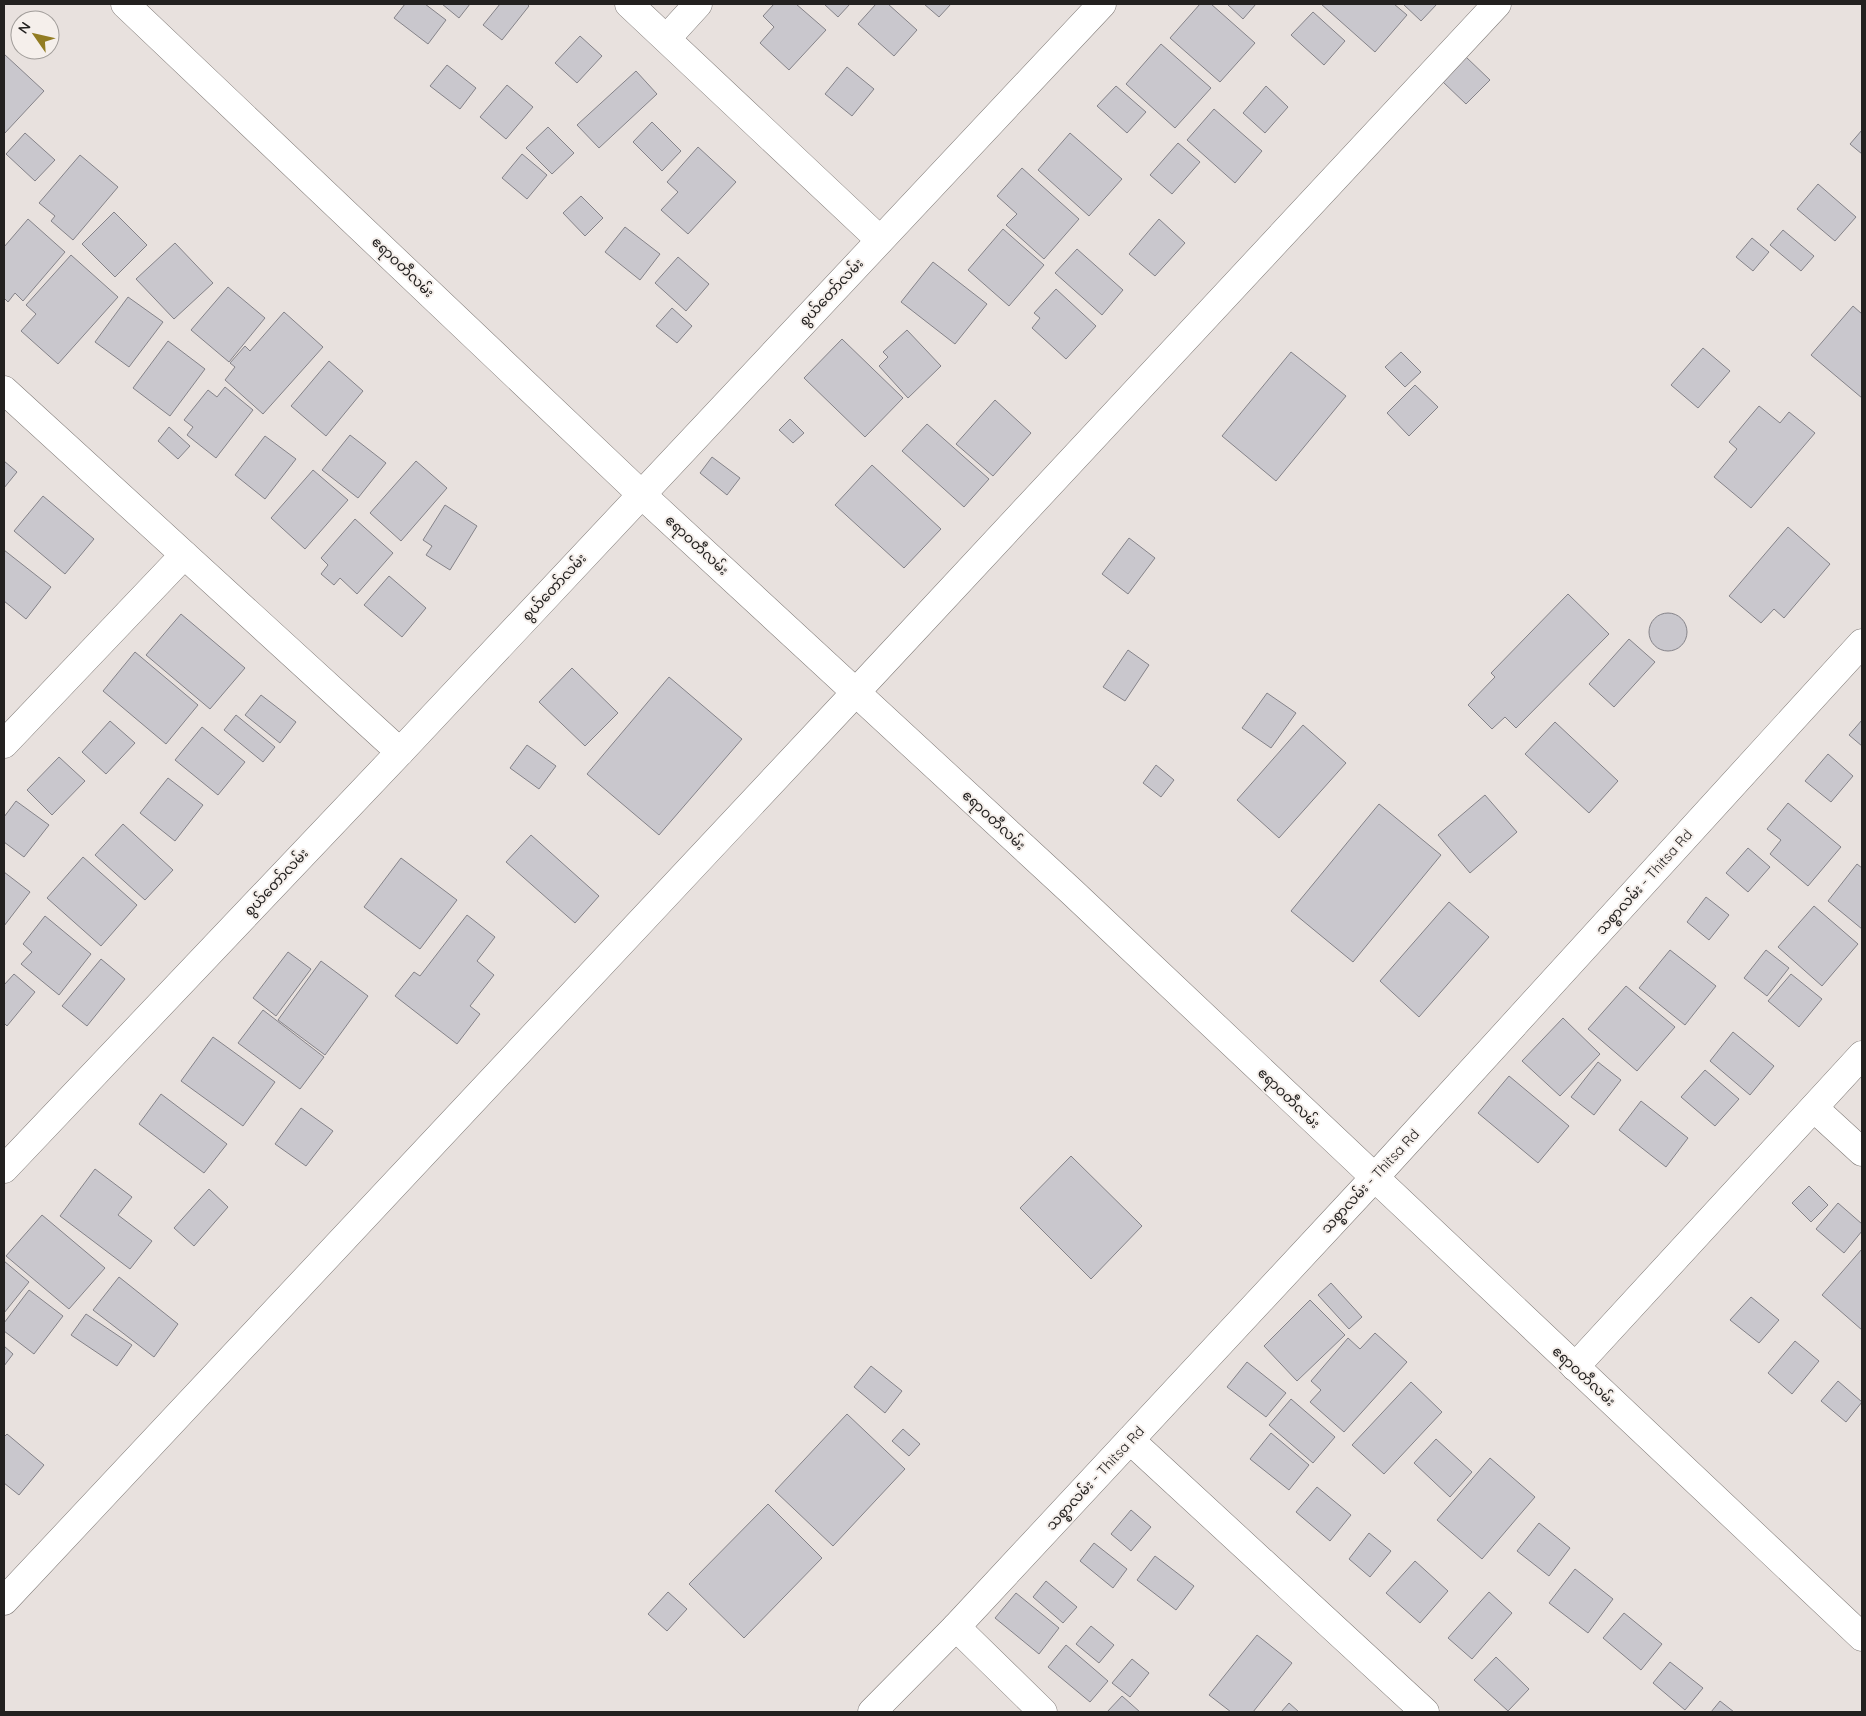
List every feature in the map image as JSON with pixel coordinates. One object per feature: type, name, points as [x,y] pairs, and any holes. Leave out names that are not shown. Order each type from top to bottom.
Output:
[{"type":"street","name":"ဧရာဝတီလမ်း","points":[[126,4],[641,494],[1071,891],[1862,1637]]},
{"type":"street","points":[[629,4],[880,240]]},
{"type":"street","points":[[666,38],[698,4]]},
{"type":"street","name":"စွယ်တော်လမ်း","points":[[4,1169],[400,752],[1102,4]]},
{"type":"street","points":[[4,1601],[856,692],[1497,4]]},
{"type":"street","points":[[4,390],[400,752]]},
{"type":"street","points":[[4,744],[184,555]]},
{"type":"street","name":"သစ္စာလမ်း - Thitsa Rd","points":[[872,1712],[956,1627],[1374,1178],[1862,643]]},
{"type":"street","points":[[1575,1367],[1862,1056]]},
{"type":"street","points":[[1814,1108],[1862,1152]]},
{"type":"street","points":[[1130,1440],[1425,1712]]},
{"type":"street","points":[[956,1627],[1043,1712]]},
{"type":"building","points":[[405,4],[425,4],[446,20],[428,44],[394,18]]},
{"type":"building","points":[[442,4],[470,4],[459,18]]},
{"type":"building","points":[[500,4],[527,4],[529,6],[502,40],[483,25]]},
{"type":"building","points":[[774,4],[796,4],[826,30],[789,70],[760,43],[774,27],[763,16]]},
{"type":"building","points":[[824,4],[850,4],[838,17]]},
{"type":"building","points":[[876,4],[888,4],[917,30],[894,56],[858,24]]},
{"type":"building","points":[[924,4],[951,4],[939,17]]},
{"type":"building","points":[[1200,4],[1211,4],[1255,43],[1220,82],[1170,38]]},
{"type":"building","points":[[1227,4],[1256,4],[1243,19]]},
{"type":"building","points":[[1321,4],[1394,4],[1407,15],[1375,52]]},
{"type":"building","points":[[1403,4],[1437,4],[1421,21]]},
{"type":"building","points":[[1313,12],[1345,41],[1324,65],[1291,35]]},
{"type":"building","points":[[580,36],[602,56],[577,83],[555,63]]},
{"type":"building","points":[[1161,44],[1211,88],[1175,128],[1126,84]]},
{"type":"building","points":[[4,54],[44,91],[4,134]]},
{"type":"building","points":[[1466,57],[1490,80],[1466,104],[1443,82]]},
{"type":"building","points":[[447,65],[476,88],[460,109],[430,86]]},
{"type":"building","points":[[847,67],[874,89],[852,116],[825,94]]},
{"type":"building","points":[[636,71],[657,94],[599,148],[577,125]]},
{"type":"building","points":[[507,85],[533,107],[506,139],[480,117]]},
{"type":"building","points":[[1116,86],[1146,112],[1127,133],[1097,106]]},
{"type":"building","points":[[1266,86],[1288,107],[1265,133],[1243,113]]},
{"type":"building","points":[[1214,109],[1262,151],[1235,183],[1187,140]]},
{"type":"building","points":[[652,122],[681,151],[662,171],[633,142]]},
{"type":"building","points":[[548,127],[574,153],[552,174],[526,148]]},
{"type":"building","points":[[1862,130],[1862,154],[1850,144]]},
{"type":"building","points":[[25,133],[55,160],[35,181],[6,154]]},
{"type":"building","points":[[1070,133],[1122,179],[1089,216],[1038,170]]},
{"type":"building","points":[[1178,143],[1200,162],[1172,194],[1150,175]]},
{"type":"building","points":[[698,147],[736,182],[688,234],[661,210],[678,192],[667,182]]},
{"type":"building","points":[[522,154],[547,175],[527,199],[502,178]]},
{"type":"building","points":[[80,155],[118,187],[73,240],[51,221],[55,216],[39,203]]},
{"type":"building","points":[[1022,168],[1079,219],[1044,259],[1006,225],[1017,214],[997,196]]},
{"type":"building","points":[[1818,184],[1856,217],[1835,241],[1797,209]]},
{"type":"building","points":[[581,196],[603,218],[585,236],[563,213]]},
{"type":"building","points":[[114,212],[147,245],[115,277],[82,244]]},
{"type":"building","points":[[28,219],[65,252],[23,301],[15,293],[8,302],[4,298],[4,247]]},
{"type":"building","points":[[1159,219],[1185,243],[1155,276],[1129,254]]},
{"type":"building","points":[[625,227],[660,254],[640,280],[605,252]]},
{"type":"building","points":[[1003,229],[1044,265],[1009,306],[968,270]]},
{"type":"building","points":[[1783,230],[1814,256],[1801,271],[1770,245]]},
{"type":"building","points":[[1752,238],[1769,252],[1753,271],[1736,257]]},
{"type":"building","points":[[175,243],[213,283],[174,319],[136,279]]},
{"type":"building","points":[[1077,249],[1123,290],[1102,315],[1055,273]]},
{"type":"building","points":[[71,255],[118,297],[58,364],[21,331],[36,314],[26,305]]},
{"type":"building","points":[[678,257],[709,284],[686,311],[655,283]]},
{"type":"building","points":[[933,262],[987,304],[955,344],[901,302]]},
{"type":"building","points":[[228,287],[265,318],[229,362],[191,330]]},
{"type":"building","points":[[1056,289],[1096,326],[1066,359],[1032,328],[1040,318],[1034,313]]},
{"type":"building","points":[[128,297],[163,322],[129,367],[95,342]]},
{"type":"building","points":[[1853,306],[1862,314],[1862,398],[1811,355]]},
{"type":"building","points":[[672,308],[692,326],[677,343],[656,326]]},
{"type":"building","points":[[284,312],[323,347],[263,414],[225,380],[235,367],[230,363],[245,346],[250,351]]},
{"type":"building","points":[[907,330],[941,366],[908,398],[879,366],[888,357],[883,352]]},
{"type":"building","points":[[842,339],[903,398],[865,437],[804,378]]},
{"type":"building","points":[[168,341],[205,369],[170,416],[133,388]]},
{"type":"building","points":[[1703,348],[1730,371],[1698,408],[1671,385]]},
{"type":"building","points":[[1291,352],[1346,396],[1276,481],[1222,436]]},
{"type":"building","points":[[1401,352],[1421,372],[1405,387],[1385,367]]},
{"type":"building","points":[[329,361],[363,391],[326,436],[291,406]]},
{"type":"building","points":[[1415,385],[1438,407],[1409,436],[1387,413]]},
{"type":"building","points":[[225,387],[253,410],[216,458],[187,435],[193,427],[184,420],[208,390],[217,397]]},
{"type":"building","points":[[995,400],[1031,433],[993,476],[956,444]]},
{"type":"building","points":[[1759,406],[1780,423],[1789,412],[1815,433],[1751,508],[1714,477],[1737,449],[1729,442]]},
{"type":"building","points":[[790,419],[804,433],[793,443],[779,430]]},
{"type":"building","points":[[927,424],[989,479],[964,507],[902,451]]},
{"type":"building","points":[[169,427],[190,446],[178,459],[158,441]]},
{"type":"building","points":[[350,435],[386,463],[358,498],[322,470]]},
{"type":"building","points":[[265,436],[296,459],[265,499],[235,475]]},
{"type":"building","points":[[712,457],[740,478],[727,495],[700,473]]},
{"type":"building","points":[[4,461],[17,472],[4,488]]},
{"type":"building","points":[[416,461],[447,488],[401,541],[370,513]]},
{"type":"building","points":[[872,465],[941,529],[904,568],[835,505]]},
{"type":"building","points":[[313,470],[348,500],[305,549],[271,518]]},
{"type":"building","points":[[43,496],[94,539],[65,574],[14,531]]},
{"type":"building","points":[[445,505],[477,526],[450,570],[426,555],[432,546],[423,540]]},
{"type":"building","points":[[355,519],[393,553],[357,594],[340,578],[334,585],[321,574],[328,565],[321,558]]},
{"type":"building","points":[[1788,527],[1830,564],[1784,618],[1774,609],[1761,623],[1729,596]]},
{"type":"building","points":[[1129,538],[1155,558],[1128,594],[1102,574]]},
{"type":"building","points":[[4,550],[51,587],[26,619],[4,601]]},
{"type":"building","points":[[389,576],[426,608],[402,637],[364,605]]},
{"type":"building","points":[[1568,594],[1609,634],[1516,728],[1505,717],[1492,729],[1468,705],[1495,677],[1491,673]]},
{"type":"building","points":[[1668,613],[1682,618],[1687,632],[1682,646],[1668,651],[1654,646],[1649,632],[1654,618]]},
{"type":"building","points":[[181,614],[245,668],[210,709],[146,655]]},
{"type":"building","points":[[1629,639],[1655,662],[1614,707],[1589,684]]},
{"type":"building","points":[[1128,650],[1149,665],[1125,701],[1103,687]]},
{"type":"building","points":[[135,652],[198,705],[166,744],[103,691]]},
{"type":"building","points":[[572,668],[618,713],[585,746],[539,702]]},
{"type":"building","points":[[669,677],[742,739],[659,835],[587,774]]},
{"type":"building","points":[[1267,693],[1296,713],[1271,748],[1242,728]]},
{"type":"building","points":[[261,695],[296,722],[280,743],[245,715]]},
{"type":"building","points":[[236,715],[275,747],[263,762],[224,730]]},
{"type":"building","points":[[1862,720],[1862,746],[1849,735]]},
{"type":"building","points":[[110,721],[135,743],[106,774],[82,752]]},
{"type":"building","points":[[1555,722],[1618,781],[1589,813],[1525,754]]},
{"type":"building","points":[[1303,725],[1346,763],[1279,838],[1237,800]]},
{"type":"building","points":[[202,727],[245,762],[218,795],[175,760]]},
{"type":"building","points":[[527,745],[556,766],[539,789],[510,768]]},
{"type":"building","points":[[1828,754],[1853,776],[1831,802],[1805,781]]},
{"type":"building","points":[[59,757],[85,781],[52,815],[27,790]]},
{"type":"building","points":[[1156,765],[1174,780],[1161,797],[1143,783]]},
{"type":"building","points":[[168,778],[203,805],[175,841],[140,813]]},
{"type":"building","points":[[1485,795],[1517,832],[1470,873],[1438,835]]},
{"type":"building","points":[[16,801],[49,825],[24,857],[4,842],[4,817]]},
{"type":"building","points":[[1788,803],[1841,847],[1808,886],[1770,854],[1781,840],[1767,829]]},
{"type":"building","points":[[1379,804],[1441,855],[1353,962],[1291,911]]},
{"type":"building","points":[[123,824],[173,870],[145,900],[95,855]]},
{"type":"building","points":[[531,835],[599,896],[575,923],[506,862]]},
{"type":"building","points":[[1748,848],[1770,867],[1748,892],[1726,873]]},
{"type":"building","points":[[83,857],[137,905],[101,946],[47,898]]},
{"type":"building","points":[[401,858],[457,900],[420,949],[364,907]]},
{"type":"building","points":[[1857,864],[1862,868],[1862,929],[1828,901]]},
{"type":"building","points":[[4,872],[30,892],[4,926]]},
{"type":"building","points":[[1706,897],[1729,915],[1709,940],[1687,922]]},
{"type":"building","points":[[1449,902],[1489,937],[1419,1017],[1380,981]]},
{"type":"building","points":[[1814,906],[1858,944],[1822,986],[1778,947]]},
{"type":"building","points":[[467,915],[495,937],[477,961],[494,975],[470,1006],[480,1014],[457,1044],[395,996],[414,972],[420,976]]},
{"type":"building","points":[[45,916],[91,954],[59,995],[21,964],[32,952],[23,944]]},
{"type":"building","points":[[1670,950],[1716,986],[1685,1025],[1639,988]]},
{"type":"building","points":[[1766,950],[1789,968],[1767,996],[1744,978]]},
{"type":"building","points":[[288,952],[311,969],[276,1016],[253,998]]},
{"type":"building","points":[[101,959],[125,979],[87,1026],[62,1006]]},
{"type":"building","points":[[321,961],[368,996],[325,1055],[278,1020]]},
{"type":"building","points":[[14,974],[35,992],[7,1026],[4,1023],[4,985]]},
{"type":"building","points":[[1791,974],[1822,999],[1799,1027],[1768,1001]]},
{"type":"building","points":[[1626,986],[1675,1027],[1637,1071],[1588,1029]]},
{"type":"building","points":[[263,1010],[324,1057],[300,1089],[238,1043]]},
{"type":"building","points":[[1563,1018],[1600,1054],[1560,1096],[1522,1061]]},
{"type":"building","points":[[1733,1032],[1774,1066],[1750,1095],[1710,1061]]},
{"type":"building","points":[[213,1037],[275,1082],[243,1126],[181,1081]]},
{"type":"building","points":[[1598,1062],[1621,1080],[1594,1115],[1571,1097]]},
{"type":"building","points":[[1705,1070],[1739,1099],[1715,1126],[1681,1097]]},
{"type":"building","points":[[1509,1076],[1569,1126],[1538,1163],[1478,1113]]},
{"type":"building","points":[[161,1094],[227,1144],[204,1173],[139,1124]]},
{"type":"building","points":[[1641,1101],[1688,1138],[1666,1167],[1619,1130]]},
{"type":"building","points":[[301,1108],[333,1131],[306,1166],[275,1144]]},
{"type":"building","points":[[1071,1156],[1142,1226],[1091,1279],[1020,1208]]},
{"type":"building","points":[[95,1169],[132,1197],[118,1215],[152,1241],[130,1269],[60,1216]]},
{"type":"building","points":[[1809,1186],[1828,1205],[1811,1222],[1792,1203]]},
{"type":"building","points":[[209,1189],[228,1207],[194,1246],[174,1228]]},
{"type":"building","points":[[1838,1203],[1862,1224],[1862,1231],[1844,1253],[1816,1229]]},
{"type":"building","points":[[42,1215],[105,1268],[69,1309],[6,1256]]},
{"type":"building","points":[[1862,1249],[1862,1330],[1822,1295]]},
{"type":"building","points":[[4,1261],[29,1282],[4,1313]]},
{"type":"building","points":[[119,1277],[178,1324],[154,1357],[93,1310]]},
{"type":"building","points":[[1331,1283],[1362,1317],[1349,1329],[1318,1295]]},
{"type":"building","points":[[29,1290],[63,1316],[34,1354],[4,1331],[4,1323]]},
{"type":"building","points":[[1751,1297],[1779,1320],[1759,1343],[1730,1320]]},
{"type":"building","points":[[1310,1300],[1345,1335],[1297,1381],[1264,1346]]},
{"type":"building","points":[[86,1314],[132,1345],[117,1366],[71,1335]]},
{"type":"building","points":[[1375,1333],[1407,1362],[1344,1432],[1310,1402],[1321,1390],[1311,1381],[1348,1338],[1360,1349]]},
{"type":"building","points":[[1795,1341],[1819,1361],[1792,1394],[1768,1373]]},
{"type":"building","points":[[4,1346],[13,1354],[4,1366]]},
{"type":"building","points":[[1247,1362],[1286,1393],[1266,1417],[1227,1387]]},
{"type":"building","points":[[871,1366],[902,1391],[885,1413],[854,1387]]},
{"type":"building","points":[[1838,1381],[1862,1402],[1846,1422],[1821,1401]]},
{"type":"building","points":[[1411,1382],[1442,1412],[1384,1474],[1352,1445]]},
{"type":"building","points":[[1291,1399],[1335,1437],[1313,1463],[1269,1425]]},
{"type":"building","points":[[847,1414],[905,1469],[833,1546],[775,1491]]},
{"type":"building","points":[[903,1429],[920,1444],[909,1456],[892,1441]]},
{"type":"building","points":[[1271,1433],[1309,1465],[1289,1490],[1250,1459]]},
{"type":"building","points":[[7,1434],[44,1465],[19,1495],[4,1483],[4,1437]]},
{"type":"building","points":[[1436,1439],[1472,1472],[1450,1497],[1414,1463]]},
{"type":"building","points":[[1490,1458],[1535,1497],[1482,1559],[1437,1520]]},
{"type":"building","points":[[1317,1487],[1351,1515],[1330,1541],[1296,1512]]},
{"type":"building","points":[[768,1504],[822,1558],[744,1638],[689,1584]]},
{"type":"building","points":[[1131,1510],[1151,1527],[1131,1551],[1111,1534]]},
{"type":"building","points":[[1539,1523],[1570,1548],[1549,1576],[1517,1551]]},
{"type":"building","points":[[1369,1533],[1391,1551],[1370,1577],[1349,1559]]},
{"type":"building","points":[[1094,1543],[1127,1569],[1113,1588],[1080,1561]]},
{"type":"building","points":[[1155,1556],[1194,1586],[1176,1610],[1137,1580]]},
{"type":"building","points":[[1415,1561],[1448,1591],[1420,1623],[1386,1593]]},
{"type":"building","points":[[1575,1569],[1613,1599],[1588,1633],[1549,1603]]},
{"type":"building","points":[[1046,1581],[1077,1607],[1063,1623],[1033,1597]]},
{"type":"building","points":[[668,1592],[687,1609],[667,1631],[648,1614]]},
{"type":"building","points":[[1489,1592],[1512,1613],[1472,1659],[1448,1638]]},
{"type":"building","points":[[1016,1593],[1059,1628],[1039,1654],[995,1618]]},
{"type":"building","points":[[1624,1613],[1662,1644],[1641,1670],[1603,1638]]},
{"type":"building","points":[[1091,1626],[1114,1645],[1099,1663],[1076,1644]]},
{"type":"building","points":[[1257,1635],[1292,1663],[1253,1712],[1231,1712],[1209,1695]]},
{"type":"building","points":[[1066,1645],[1108,1681],[1090,1702],[1048,1667]]},
{"type":"building","points":[[1496,1657],[1529,1689],[1508,1711],[1474,1680]]},
{"type":"building","points":[[1132,1659],[1149,1673],[1130,1697],[1112,1683]]},
{"type":"building","points":[[1670,1662],[1703,1688],[1685,1710],[1653,1683]]},
{"type":"building","points":[[1122,1696],[1140,1712],[1107,1712]]},
{"type":"building","points":[[1720,1701],[1734,1712],[1711,1712]]},
{"type":"building","points":[[1289,1703],[1299,1712],[1281,1712]]}]
